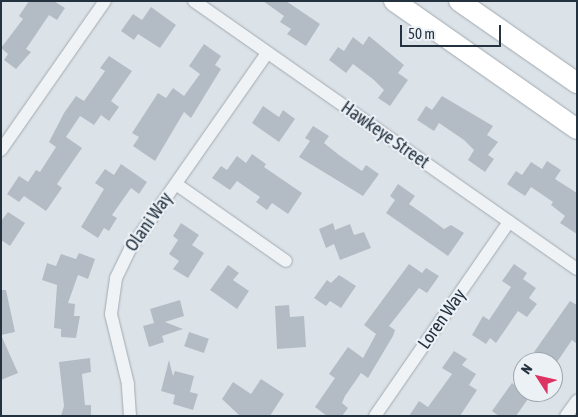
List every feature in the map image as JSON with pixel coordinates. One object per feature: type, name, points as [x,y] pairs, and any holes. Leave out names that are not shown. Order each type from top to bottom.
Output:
[{"type":"highway","points":[[394,1],[577,129]]},
{"type":"highway","points":[[460,1],[577,83]]},
{"type":"street","points":[[1,150],[105,1]]},
{"type":"street","name":"Hawkeye Street","points":[[194,1],[577,269]]},
{"type":"street","name":"Olani Way","points":[[130,416],[128,384],[112,326],[112,289],[124,258],[267,53]]},
{"type":"street","points":[[176,184],[286,261]]},
{"type":"street","name":"Loren Way","points":[[375,416],[509,222]]},
{"type":"street","points":[[566,416],[577,401]]},
{"type":"building","points":[[29,1],[54,1],[65,8],[57,20],[49,15],[26,49],[31,52],[16,69],[4,60],[8,54],[1,48],[23,19],[19,16]]},
{"type":"building","points":[[263,1],[286,1],[320,24],[306,46],[287,34],[291,29],[280,22],[284,16]]},
{"type":"building","points":[[151,7],[176,25],[160,48],[138,34],[134,40],[121,31],[133,14],[142,20]]},
{"type":"building","points":[[369,36],[404,65],[398,73],[408,80],[390,106],[378,98],[384,90],[353,64],[346,73],[329,60],[338,47],[344,51],[353,37],[363,45]]},
{"type":"building","points":[[204,44],[221,56],[215,65],[221,69],[191,118],[184,112],[155,161],[133,146],[139,137],[132,133],[158,93],[166,98],[173,88],[184,96],[200,74],[189,66]]},
{"type":"building","points":[[109,56],[132,71],[111,101],[119,107],[109,121],[101,115],[94,125],[80,116],[66,137],[82,148],[57,184],[62,188],[46,211],[24,196],[19,202],[7,194],[19,176],[28,182],[36,170],[40,172],[56,147],[49,142],[64,113],[76,96],[84,101],[105,71],[100,68]]},
{"type":"building","points":[[442,96],[493,126],[487,135],[498,142],[488,155],[494,159],[485,172],[468,160],[474,150],[464,140],[439,123],[434,131],[417,120],[426,106],[432,110]]},
{"type":"building","points":[[263,106],[279,117],[283,110],[295,119],[279,142],[252,123]]},
{"type":"building","points":[[313,126],[329,136],[324,143],[339,155],[362,171],[366,165],[379,174],[363,196],[299,157],[310,141],[305,138]]},
{"type":"building","points":[[252,154],[266,164],[264,167],[302,193],[288,214],[272,203],[267,210],[256,202],[260,197],[237,181],[230,190],[212,178],[221,166],[227,170],[237,156],[246,163]]},
{"type":"building","points":[[547,161],[561,170],[555,179],[577,193],[577,234],[560,223],[565,216],[551,205],[553,202],[531,187],[525,196],[507,184],[516,171],[522,175],[531,162],[542,169]]},
{"type":"building","points":[[121,164],[147,182],[139,194],[131,188],[112,215],[117,218],[109,231],[104,228],[98,238],[81,227],[104,189],[95,183],[105,169],[114,175]]},
{"type":"building","points":[[398,184],[415,196],[409,204],[444,229],[451,225],[464,233],[448,256],[386,213],[395,200],[390,196]]},
{"type":"building","points":[[8,212],[25,223],[10,246],[1,240],[1,221]]},
{"type":"building","points":[[181,223],[199,235],[192,245],[204,253],[188,278],[173,269],[179,261],[169,254],[178,240],[173,236]]},
{"type":"building","points":[[333,223],[335,230],[350,224],[354,235],[364,232],[371,248],[340,260],[334,244],[326,248],[319,229]]},
{"type":"building","points":[[79,253],[95,259],[88,279],[78,275],[68,303],[75,304],[74,316],[80,316],[76,338],[61,337],[61,329],[54,328],[57,285],[42,280],[47,263],[56,266],[61,254],[76,259]]},
{"type":"building","points":[[409,264],[422,273],[426,268],[439,276],[427,293],[419,288],[389,326],[395,330],[393,336],[368,378],[361,373],[345,396],[342,403],[348,408],[342,416],[327,416],[315,407],[335,378],[329,374],[348,347],[363,358],[376,334],[364,325]]},
{"type":"building","points":[[514,264],[527,273],[523,279],[536,288],[529,298],[537,304],[527,317],[518,311],[496,343],[490,338],[486,344],[472,335],[483,316],[489,320],[511,287],[502,281]]},
{"type":"building","points":[[228,265],[239,273],[233,280],[249,291],[237,309],[210,290]]},
{"type":"building","points":[[339,275],[356,286],[341,308],[330,301],[326,306],[314,298],[327,280],[331,283]]},
{"type":"building","points":[[1,290],[6,290],[15,332],[1,335]]},
{"type":"building","points":[[180,300],[184,316],[165,322],[183,329],[162,336],[164,342],[149,347],[143,326],[154,323],[150,309]]},
{"type":"building","points":[[570,301],[577,305],[577,344],[572,340],[563,353],[534,352]]},
{"type":"building","points":[[289,305],[290,317],[304,316],[306,347],[277,349],[275,306]]},
{"type":"building","points":[[189,332],[209,339],[204,353],[184,346]]},
{"type":"building","points":[[1,335],[18,373],[1,380]]},
{"type":"building","points":[[454,351],[467,359],[462,365],[476,374],[469,385],[477,390],[460,416],[409,416],[419,401],[428,407],[452,374],[442,368]]},
{"type":"building","points":[[90,358],[91,372],[82,374],[85,405],[91,405],[91,416],[61,416],[64,406],[59,362]]},
{"type":"building","points":[[169,360],[173,376],[175,371],[194,376],[190,392],[198,394],[193,410],[173,404],[175,395],[161,391]]},
{"type":"building","points":[[261,379],[284,394],[270,416],[240,416],[222,399],[233,382],[251,394]]},
{"type":"building","points":[[512,383],[513,402],[526,402],[516,416],[499,416],[492,411]]}]
